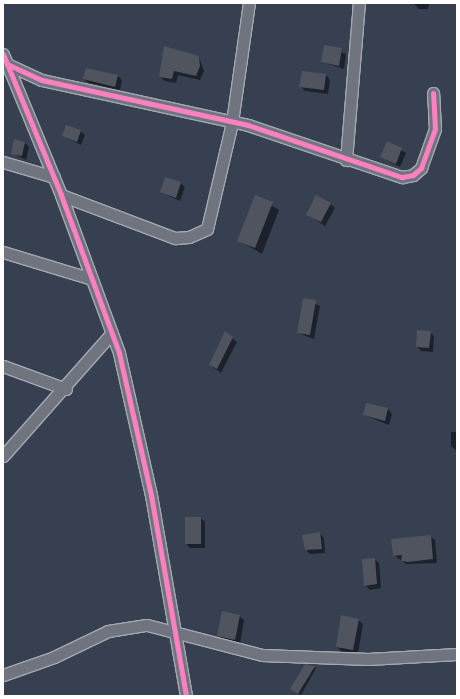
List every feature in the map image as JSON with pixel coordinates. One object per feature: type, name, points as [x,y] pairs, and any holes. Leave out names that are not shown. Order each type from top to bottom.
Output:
[{"type":"street","points":[[61,195],[163,234],[190,237],[207,229],[232,122],[249,3]]},
{"type":"street","points":[[346,160],[359,3]]},
{"type":"street","points":[[5,59],[42,80],[232,122],[402,177],[413,175],[421,168],[435,129],[433,93]]},
{"type":"street","points":[[5,59],[54,177],[112,333],[151,495],[186,696]]},
{"type":"street","points":[[3,162],[54,177]]},
{"type":"street","points":[[3,252],[92,279]]},
{"type":"street","points":[[3,456],[66,389],[112,333]]},
{"type":"street","points":[[3,366],[66,389]]},
{"type":"street","points":[[3,675],[54,657],[108,631],[147,625],[262,655],[368,659],[457,654]]},
{"type":"building","points":[[324,45],[342,48],[339,66],[321,62]]},
{"type":"building","points":[[164,46],[199,56],[200,66],[196,76],[174,71],[172,79],[159,77]]},
{"type":"building","points":[[86,68],[118,75],[115,87],[83,79]]},
{"type":"building","points":[[302,71],[326,74],[324,90],[299,87]]},
{"type":"building","points":[[66,125],[81,130],[77,142],[62,136]]},
{"type":"building","points":[[14,139],[25,142],[22,156],[11,154]]},
{"type":"building","points":[[387,141],[402,148],[396,164],[380,157]]},
{"type":"building","points":[[165,177],[181,182],[176,198],[160,192]]},
{"type":"building","points":[[255,195],[273,202],[255,248],[237,241]]},
{"type":"building","points":[[316,195],[331,203],[321,222],[306,215]]},
{"type":"building","points":[[303,298],[316,300],[310,335],[297,333]]},
{"type":"building","points":[[417,330],[431,331],[429,348],[416,347]]},
{"type":"building","points":[[225,331],[233,337],[217,369],[209,365]]},
{"type":"building","points":[[366,403],[388,408],[385,421],[363,415]]},
{"type":"building","points":[[185,517],[201,517],[201,544],[185,544]]},
{"type":"building","points":[[320,532],[322,549],[305,550],[302,535]]},
{"type":"building","points":[[431,535],[433,559],[408,562],[401,561],[402,555],[393,556],[391,539]]},
{"type":"building","points":[[375,558],[377,584],[364,586],[362,559]]},
{"type":"building","points":[[222,611],[240,615],[235,640],[217,636]]},
{"type":"building","points":[[341,615],[359,619],[353,650],[336,647]]},
{"type":"building","points":[[305,664],[315,666],[298,694],[290,689]]},
{"type":"cycle path","points":[[3,54],[61,195],[119,353],[151,495],[186,696]]},
{"type":"cycle path","points":[[7,64],[42,80],[248,125],[402,177],[413,175],[421,168],[435,129],[433,93]]}]
